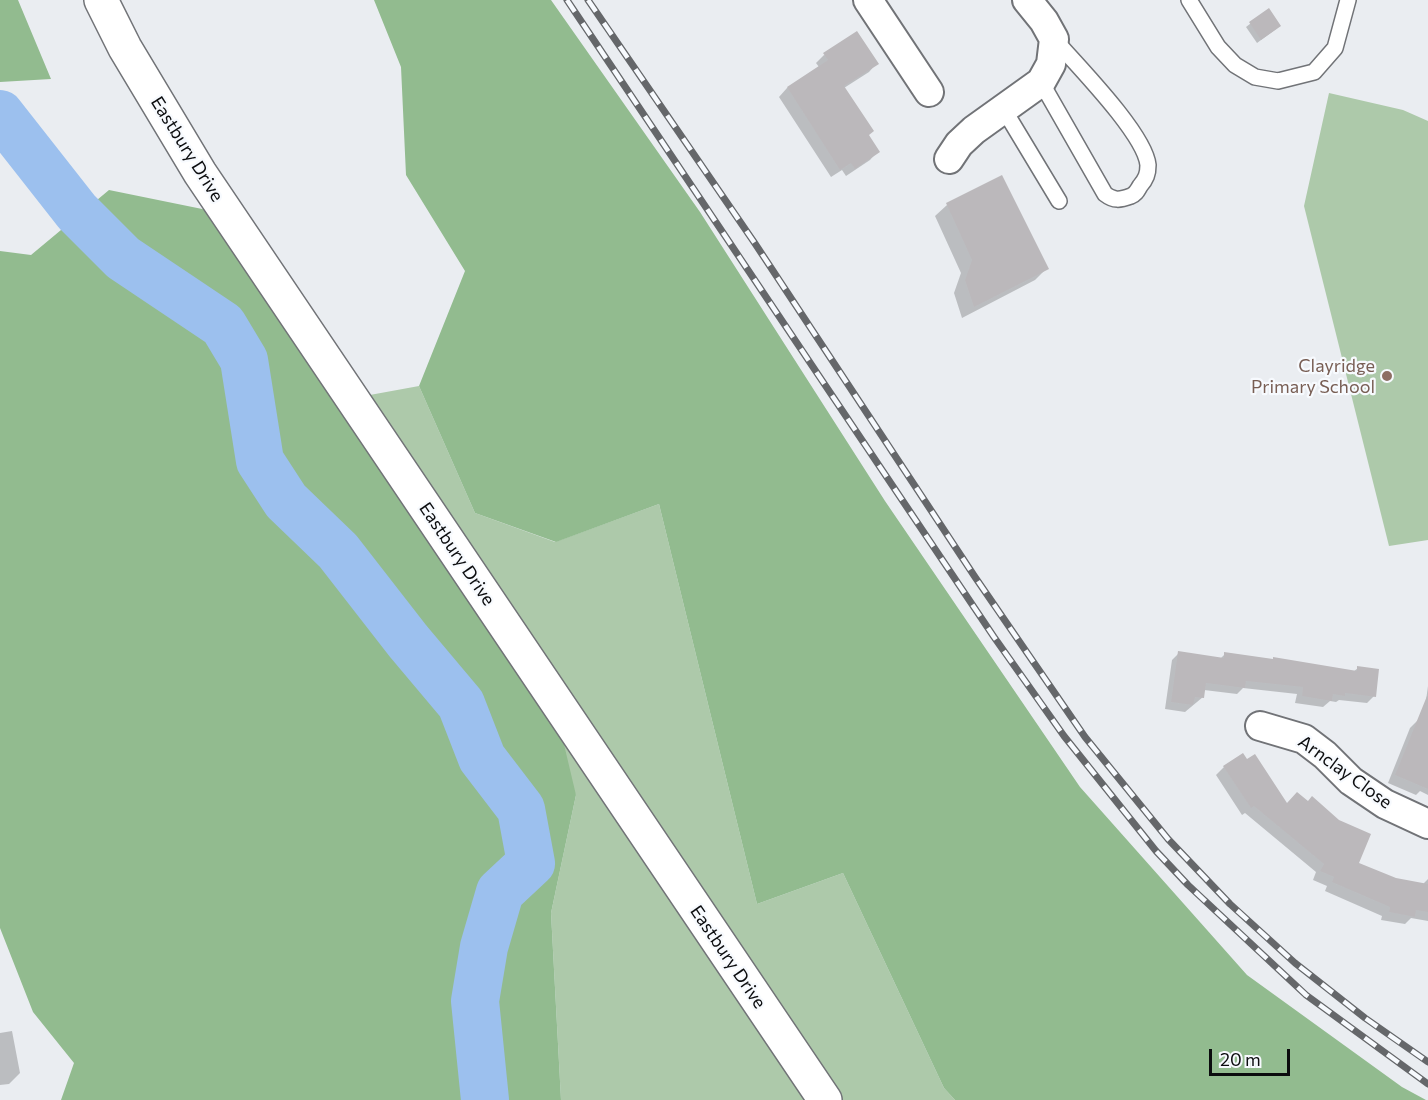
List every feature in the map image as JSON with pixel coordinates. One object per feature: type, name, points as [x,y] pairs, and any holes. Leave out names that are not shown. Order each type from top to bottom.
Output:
[{"type":"street","name":"Eastbury Drive","points":[[101,0],[125,48],[200,173],[825,1100]]},
{"type":"street","points":[[868,0],[929,92]]},
{"type":"street","points":[[949,159],[959,144],[974,130],[1041,82],[1051,64],[1054,39],[1030,3]]},
{"type":"street","name":"Arnclay Close","points":[[1260,726],[1304,739],[1325,755],[1351,781],[1385,804],[1428,824]]},
{"type":"lane","points":[[1189,0],[1218,47],[1235,65],[1255,77],[1278,81],[1314,72],[1335,48],[1348,0]]},
{"type":"lane","points":[[1041,82],[1105,194],[1112,199],[1121,200],[1135,194],[1147,178],[1148,165],[1137,138],[1112,105],[1054,39]]},
{"type":"lane","points":[[1003,108],[1059,201]]},
{"type":"green space","points":[[0,0],[18,0],[51,79],[0,82]]},
{"type":"green space","points":[[374,0],[551,0],[700,212],[885,501],[1080,787],[1247,975],[1402,1087],[1426,1100],[955,1100],[944,1088],[843,873],[757,904],[659,504],[556,542],[475,513],[419,386],[465,271],[406,175],[401,67]]},
{"type":"green space","name":"Clayridge Primary School","points":[[1329,93],[1403,110],[1428,121],[1428,540],[1389,546],[1304,206]]},
{"type":"green space","points":[[109,190],[212,211],[562,736],[576,795],[551,913],[561,1100],[61,1100],[74,1063],[33,1012],[0,928],[0,251],[31,255]]},
{"type":"green space","points":[[419,386],[475,513],[555,542],[659,504],[757,904],[843,873],[944,1088],[955,1100],[561,1100],[551,913],[576,795],[337,401]]},
{"type":"building","points":[[1269,8],[1281,26],[1261,40],[1249,22]]},
{"type":"building","points":[[857,31],[879,64],[844,86],[874,131],[869,135],[880,152],[855,169],[851,163],[840,170],[787,87],[828,60],[823,53]]},
{"type":"building","points":[[1002,175],[1049,269],[974,307],[965,280],[972,260],[946,203]]},
{"type":"building","points":[[1178,651],[1224,658],[1224,652],[1273,659],[1273,657],[1357,671],[1357,666],[1379,669],[1376,697],[1345,693],[1345,696],[1333,694],[1332,701],[1302,696],[1303,687],[1246,681],[1245,688],[1206,683],[1204,698],[1195,697],[1193,705],[1171,702]]},
{"type":"building","points":[[1428,696],[1428,789],[1395,775]]},
{"type":"building","points":[[1243,753],[1247,759],[1255,754],[1287,803],[1297,792],[1308,801],[1312,796],[1339,820],[1371,834],[1359,863],[1396,878],[1428,884],[1428,912],[1416,910],[1415,917],[1389,912],[1390,907],[1332,882],[1334,877],[1320,871],[1324,864],[1254,806],[1251,808],[1223,766]]},
{"type":"waterway","points":[[0,114],[77,212],[123,258],[223,325],[244,360],[260,461],[286,501],[338,551],[408,641],[461,704],[482,758],[521,809],[531,863],[500,892],[484,947],[475,1001],[485,1100]]},
{"type":"railway","points":[[567,0],[994,637],[1064,736],[1156,851],[1188,885],[1306,995],[1428,1084]]},
{"type":"railway","points":[[588,0],[754,242],[975,577],[1085,737],[1168,839],[1230,904],[1295,963],[1365,1018],[1428,1062]]},
{"type":"place","name":"Clayridge Primary School","points":[[1387,376]]}]
